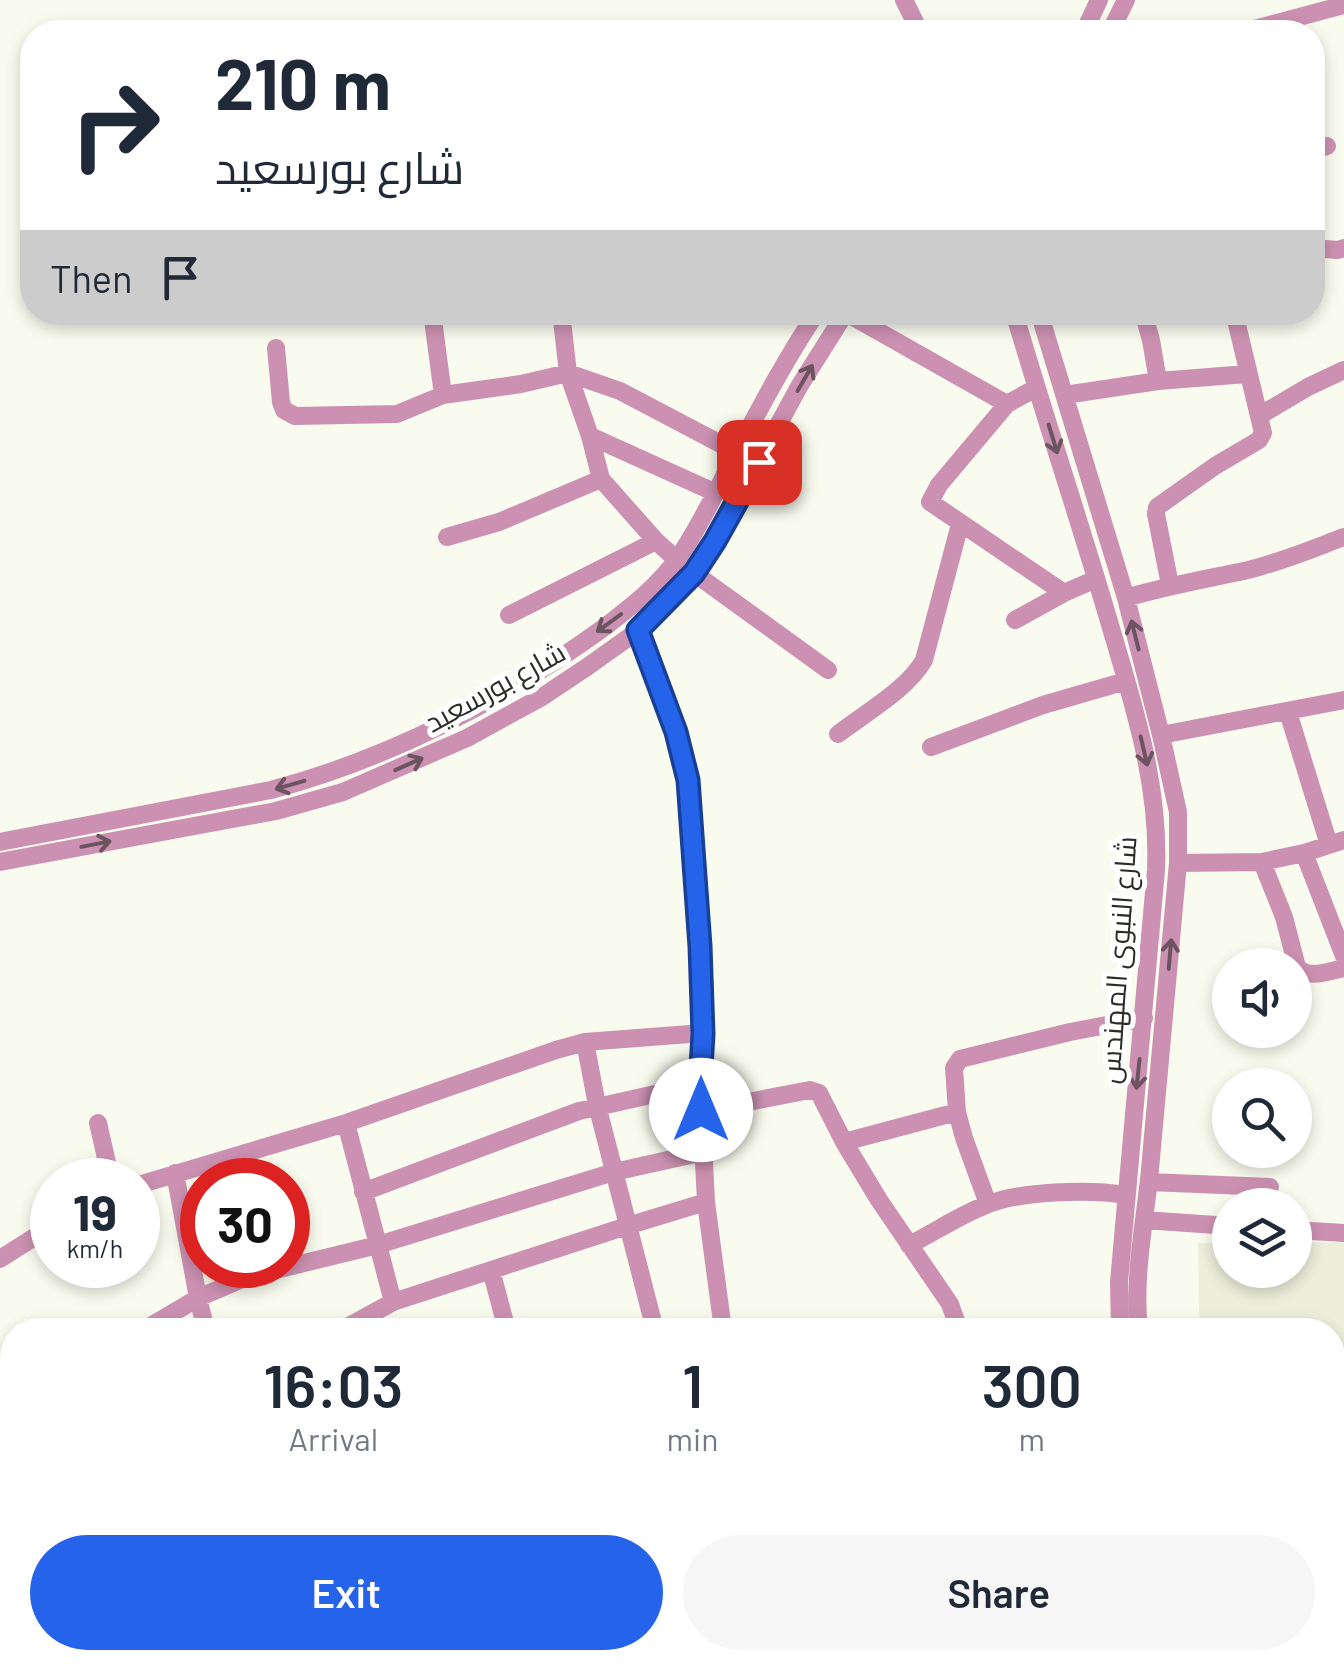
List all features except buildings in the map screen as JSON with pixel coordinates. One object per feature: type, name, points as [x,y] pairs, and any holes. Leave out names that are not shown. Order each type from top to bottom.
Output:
[{"type":"street","points":[[1271,20],[1300,8],[1344,5]]},
{"type":"street","points":[[434,325],[443,395]]},
{"type":"street","points":[[562,325],[568,373],[602,479],[677,560]]},
{"type":"street","name":"شارع بورسعيد","points":[[0,842],[303,782],[388,749],[456,716],[575,648],[630,608],[677,560],[810,325]]},
{"type":"street","name":"شارع بورسعيد","points":[[0,862],[276,811],[326,798],[467,738],[587,668],[638,630],[694,573],[838,325]]},
{"type":"street","points":[[867,325],[1007,404]]},
{"type":"street","name":"شارع النبوى المهندس","points":[[1018,325],[1126,681],[1156,820],[1156,870],[1126,1194],[1120,1318]]},
{"type":"street","name":"شارع النبوى المهندس","points":[[1044,325],[1126,598],[1178,812],[1178,863],[1138,1282],[1139,1318]]},
{"type":"street","points":[[1147,325],[1158,381]]},
{"type":"street","points":[[1170,585],[1156,507],[1259,440],[1263,433],[1237,325]]},
{"type":"street","points":[[276,348],[281,402],[289,415],[398,414],[443,395],[568,373],[620,392],[736,452]]},
{"type":"street","points":[[1260,416],[1344,370]]},
{"type":"street","points":[[1065,395],[1158,381],[1247,374]]},
{"type":"street","points":[[1036,388],[1007,404],[930,502],[1064,593]]},
{"type":"street","points":[[590,436],[716,493]]},
{"type":"street","points":[[446,537],[499,522],[602,479]]},
{"type":"street","points":[[838,734],[919,670],[960,524]]},
{"type":"street","points":[[1126,598],[1250,569],[1344,537]]},
{"type":"street","points":[[509,615],[656,541]]},
{"type":"street","points":[[694,573],[828,670]]},
{"type":"street","points":[[1015,620],[1096,579]]},
{"type":"street","points":[[638,630],[676,732],[688,780],[700,946],[700,1084],[706,1202],[721,1318]]},
{"type":"street","points":[[575,648],[587,668]]},
{"type":"street","points":[[931,746],[1126,681]]},
{"type":"street","points":[[1162,735],[1344,700]]},
{"type":"street","points":[[1178,863],[1262,862],[1336,843],[1288,712]]},
{"type":"street","points":[[1304,853],[1344,956]]},
{"type":"street","points":[[1262,862],[1298,969],[1310,974],[1344,968]]},
{"type":"street","points":[[988,1204],[957,1112],[954,1064],[960,1059],[1056,1035],[1144,1018]]},
{"type":"street","points":[[160,1178],[346,1124],[585,1042],[703,1034]]},
{"type":"street","points":[[585,1042],[597,1105],[652,1318]]},
{"type":"street","points":[[363,1192],[597,1105],[700,1084]]},
{"type":"street","points":[[701,1110],[813,1090],[819,1093],[879,1200],[950,1304],[955,1318]]},
{"type":"street","points":[[844,1142],[957,1112]]},
{"type":"street","points":[[98,1123],[106,1158]]},
{"type":"street","points":[[346,1124],[394,1302]]},
{"type":"street","points":[[310,1259],[378,1245],[614,1172],[704,1152]]},
{"type":"street","points":[[245,1154],[246,1158]]},
{"type":"street","points":[[175,1173],[203,1318]]},
{"type":"street","points":[[1149,1182],[1270,1187]]},
{"type":"street","points":[[910,1245],[988,1204],[1026,1196],[1098,1190],[1126,1194]]},
{"type":"street","points":[[364,1318],[394,1302],[706,1202]]},
{"type":"street","points":[[1144,1220],[1212,1225]]},
{"type":"street","points":[[1312,1231],[1344,1233]]},
{"type":"street","points":[[0,1259],[30,1240]]},
{"type":"street","points":[[491,1270],[504,1318]]},
{"type":"street","points":[[164,1318],[221,1288]]},
{"type":"shaded area","points":[[1344,1242],[1344,1318],[1200,1318],[1198,1243],[1212,1243],[1212,1288],[1312,1288],[1312,1243]]},
{"type":"route","points":[[701,1110],[700,946],[688,780],[676,732],[638,630],[694,573],[759,462]]}]
